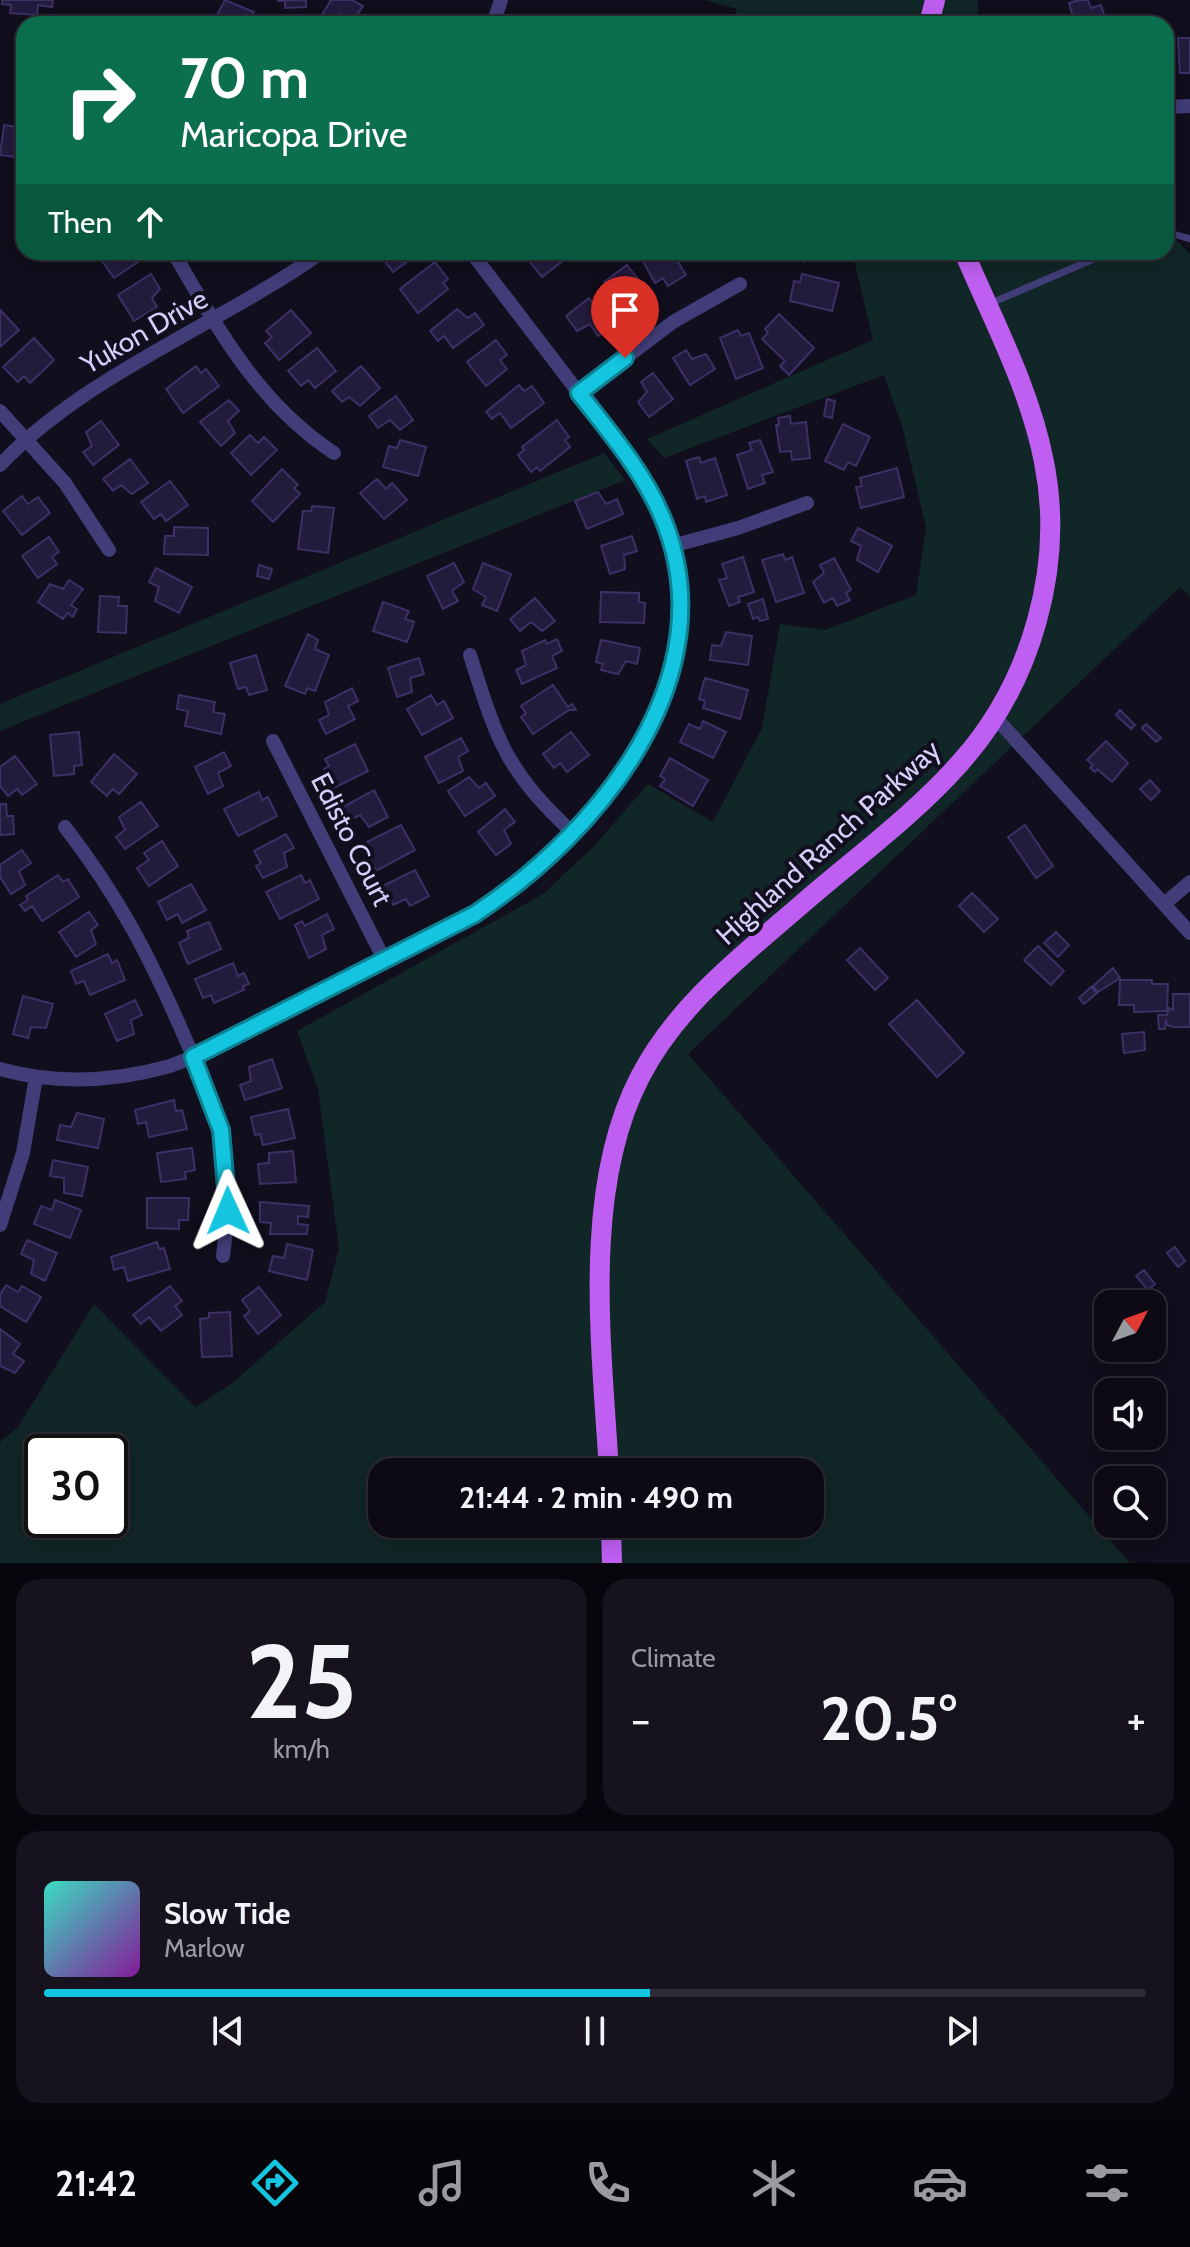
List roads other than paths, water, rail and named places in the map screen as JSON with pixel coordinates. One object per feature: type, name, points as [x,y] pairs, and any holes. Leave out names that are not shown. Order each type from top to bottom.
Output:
[{"type":"main road","name":"Highland Ranch Parkway","points":[[609,1458],[602,1219],[612,1155],[639,1078],[666,1035],[718,977],[945,779],[995,717],[1018,672],[1038,618],[1049,556],[1045,463],[1037,431],[967,260]]},
{"type":"main road","points":[[611,1538],[612,1563]]},
{"type":"street","points":[[178,260],[213,321],[264,395],[288,419],[334,453]]},
{"type":"street","name":"Yukon Drive","points":[[0,465],[25,439],[67,407],[309,260]]},
{"type":"street","points":[[0,1069],[70,1081],[115,1078],[193,1057],[475,914],[510,891],[574,834],[622,771],[664,695],[676,651],[680,607],[672,546],[645,481],[477,260]]},
{"type":"street","points":[[579,393],[673,322],[740,284]]},
{"type":"street","points":[[0,411],[65,483],[109,550]]},
{"type":"street","points":[[672,546],[738,528],[807,503]]},
{"type":"street","points":[[470,655],[493,730],[506,756],[543,805],[574,834]]},
{"type":"street","points":[[995,717],[1190,933]]},
{"type":"street","name":"Edisto Court","points":[[273,741],[385,961]]},
{"type":"street","points":[[65,827],[125,910],[147,951],[212,1102],[226,1162],[229,1195],[223,1256]]},
{"type":"street","points":[[1164,904],[1190,882]]},
{"type":"street","points":[[0,1225],[23,1153],[36,1077]]},
{"type":"lane","points":[[987,305],[1091,260]]}]
